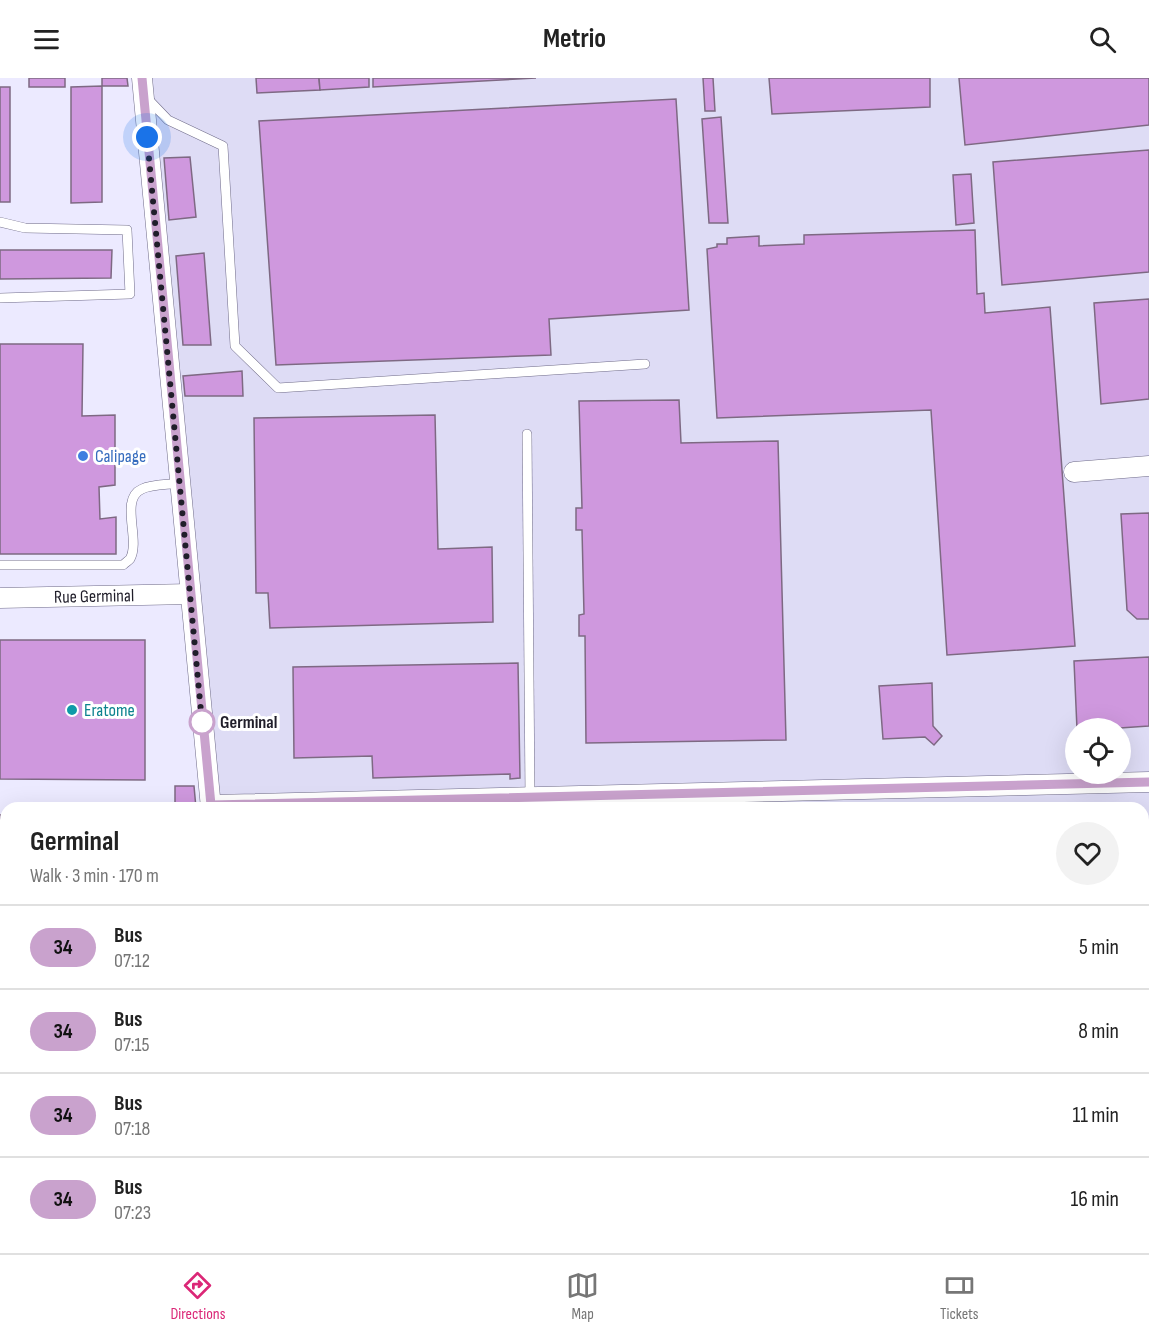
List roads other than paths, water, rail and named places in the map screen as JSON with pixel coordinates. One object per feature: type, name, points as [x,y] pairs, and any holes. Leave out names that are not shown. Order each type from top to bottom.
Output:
[{"type":"street","points":[[143,86],[211,802]]},
{"type":"street","points":[[1074,472],[1149,466]]},
{"type":"street","name":"Rue Germinal","points":[[0,598],[190,594]]},
{"type":"street","points":[[370,802],[530,797],[699,801],[1149,782]]},
{"type":"lane","points":[[143,86],[168,120],[223,146],[235,346],[278,388],[645,364]]},
{"type":"lane","points":[[0,222],[25,228],[128,231],[130,294],[0,297]]},
{"type":"lane","points":[[527,434],[530,797]]},
{"type":"lane","points":[[0,565],[123,565],[130,558],[133,546],[131,502],[136,493],[144,488],[180,483]]},
{"type":"place","name":"Calipage","points":[[83,456]]},
{"type":"place","name":"Eratome","points":[[72,710]]},
{"type":"place","name":"Germinal","points":[[202,722]]}]
